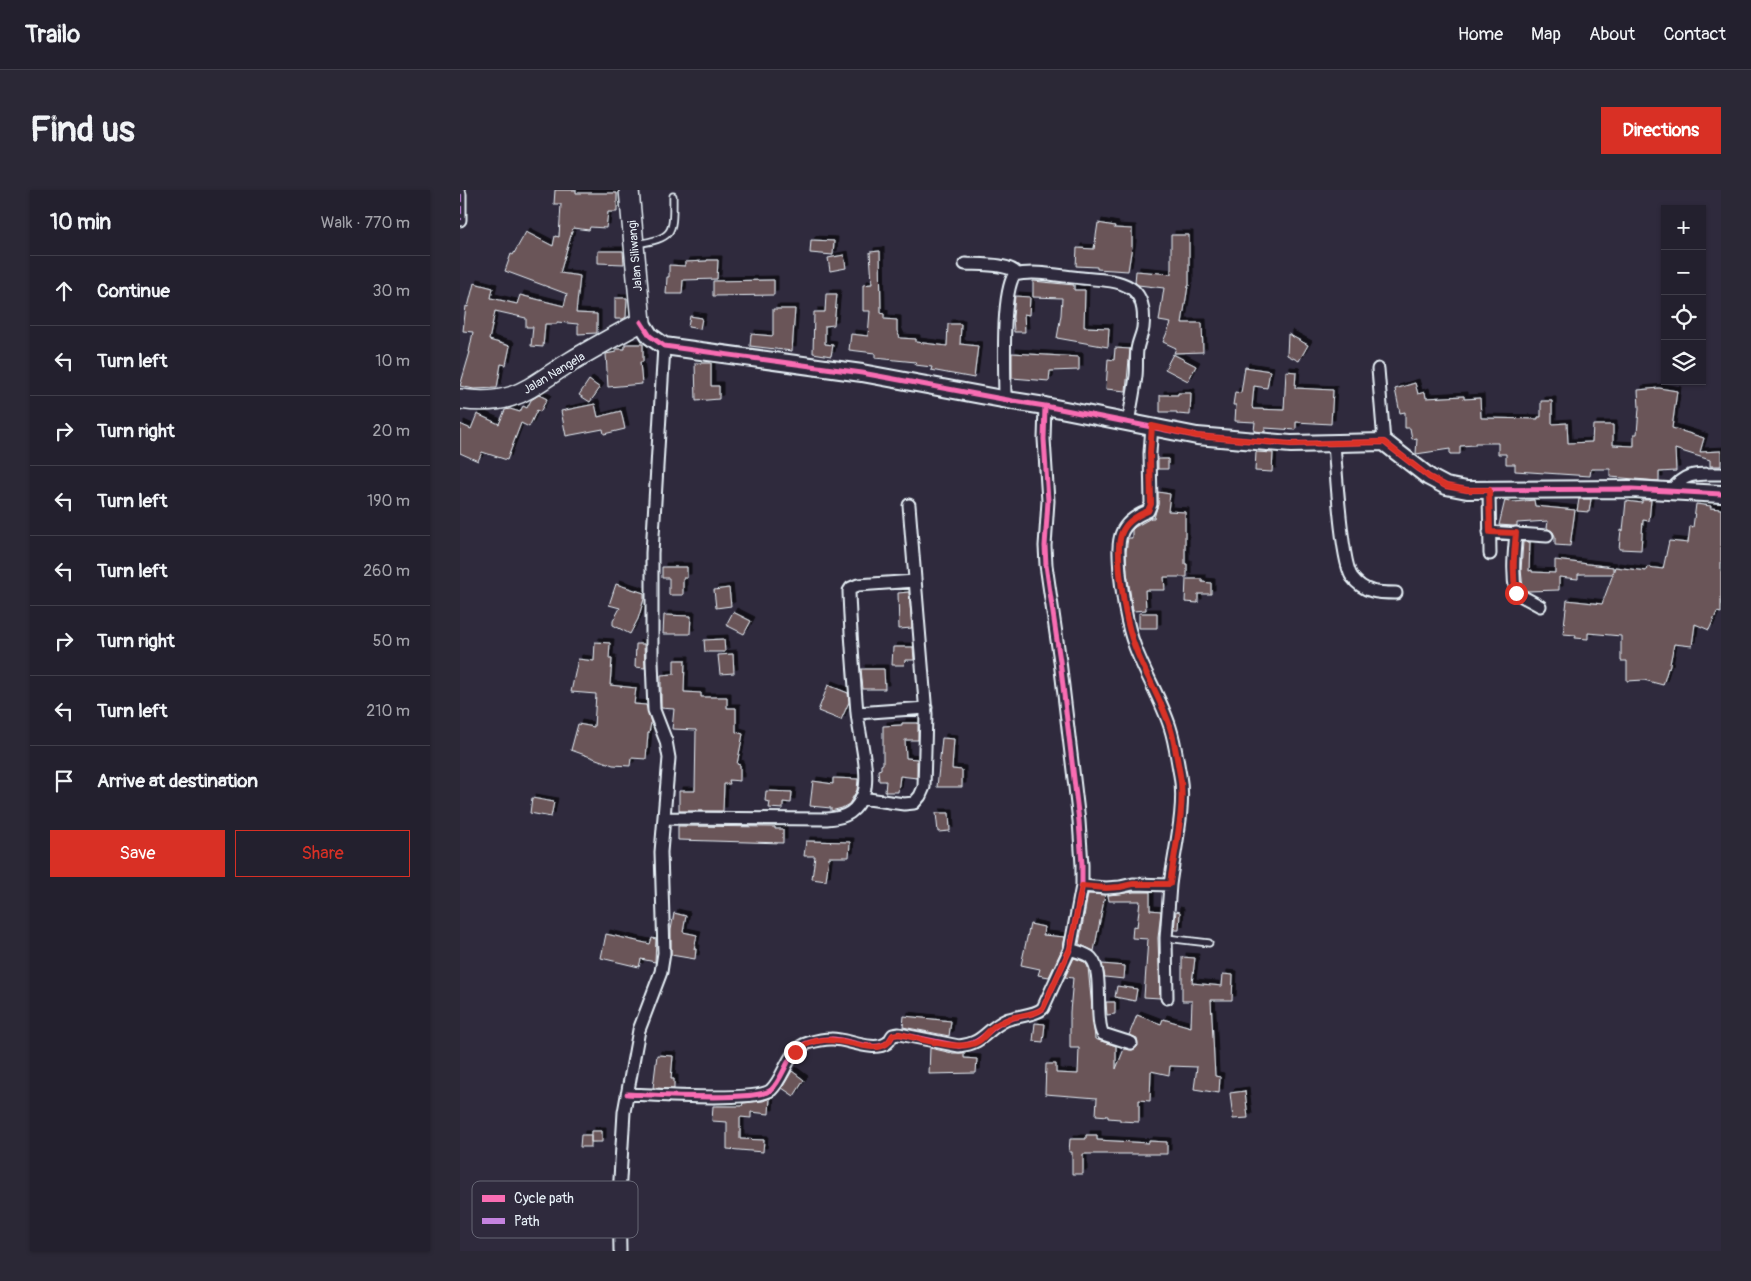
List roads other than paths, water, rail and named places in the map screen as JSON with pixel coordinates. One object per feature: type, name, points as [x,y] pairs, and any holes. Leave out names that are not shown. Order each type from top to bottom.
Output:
[{"type":"main road","name":"Jalan Siliwangi","points":[[629,190],[641,322]]},
{"type":"main road","name":"Jalan Nangela","points":[[460,399],[495,401],[511,398],[534,387],[569,362],[641,322]]},
{"type":"street","points":[[460,194],[460,220]]},
{"type":"street","points":[[965,264],[1003,267],[1012,269],[1017,274]]},
{"type":"street","points":[[1005,400],[1007,302],[1009,283],[1014,275],[1034,273],[1088,278],[1129,285],[1138,293],[1143,304],[1143,329],[1137,350],[1136,380],[1128,422]]},
{"type":"street","points":[[641,322],[650,336],[664,346],[862,372],[1197,436],[1291,444],[1384,442],[1429,477],[1446,486],[1467,490],[1632,489],[1721,494]]},
{"type":"street","points":[[620,1181],[624,1112],[638,1030],[658,980],[664,953],[661,852],[669,758],[666,741],[654,710],[652,553],[664,346]]},
{"type":"street","points":[[1378,369],[1384,442]]},
{"type":"street","points":[[627,1094],[698,1097],[760,1094],[769,1091],[775,1085],[795,1052],[802,1046],[831,1039],[868,1046],[880,1046],[886,1044],[893,1035],[899,1034],[959,1046],[974,1044],[980,1041],[993,1027],[1004,1021],[1041,1010],[1070,949],[1082,886],[1080,821],[1054,608],[1046,566],[1045,546],[1048,501],[1044,439],[1045,406]]},
{"type":"street","points":[[1152,426],[1150,453],[1151,504],[1148,511],[1134,516],[1123,528],[1118,547],[1123,598],[1128,625],[1134,646],[1170,727],[1180,778],[1181,805],[1170,884],[1166,938],[1167,998]]},
{"type":"street","points":[[1334,444],[1342,529],[1351,576],[1369,592],[1396,594]]},
{"type":"street","points":[[1671,490],[1678,481],[1692,474],[1721,474]]},
{"type":"street","points":[[1489,490],[1490,554]]},
{"type":"street","points":[[861,798],[904,804],[914,803],[918,800],[924,787],[926,708],[909,505]]},
{"type":"street","points":[[1490,532],[1547,536]]},
{"type":"street","points":[[1516,533],[1514,562],[1516,593],[1540,606]]},
{"type":"street","points":[[664,818],[837,819],[851,812],[861,798],[866,778],[857,713],[849,591],[850,588],[858,585],[915,581]]},
{"type":"street","points":[[857,713],[926,708]]},
{"type":"street","points":[[1082,886],[1106,888],[1133,884],[1170,884]]},
{"type":"street","points":[[1070,949],[1087,955],[1094,962],[1100,1001],[1099,1026],[1101,1031],[1103,1034],[1130,1043]]},
{"type":"street","points":[[620,1238],[620,1251]]},
{"type":"lane","points":[[634,244],[663,238],[670,233],[673,221],[673,196]]},
{"type":"lane","points":[[1166,938],[1209,943]]}]
